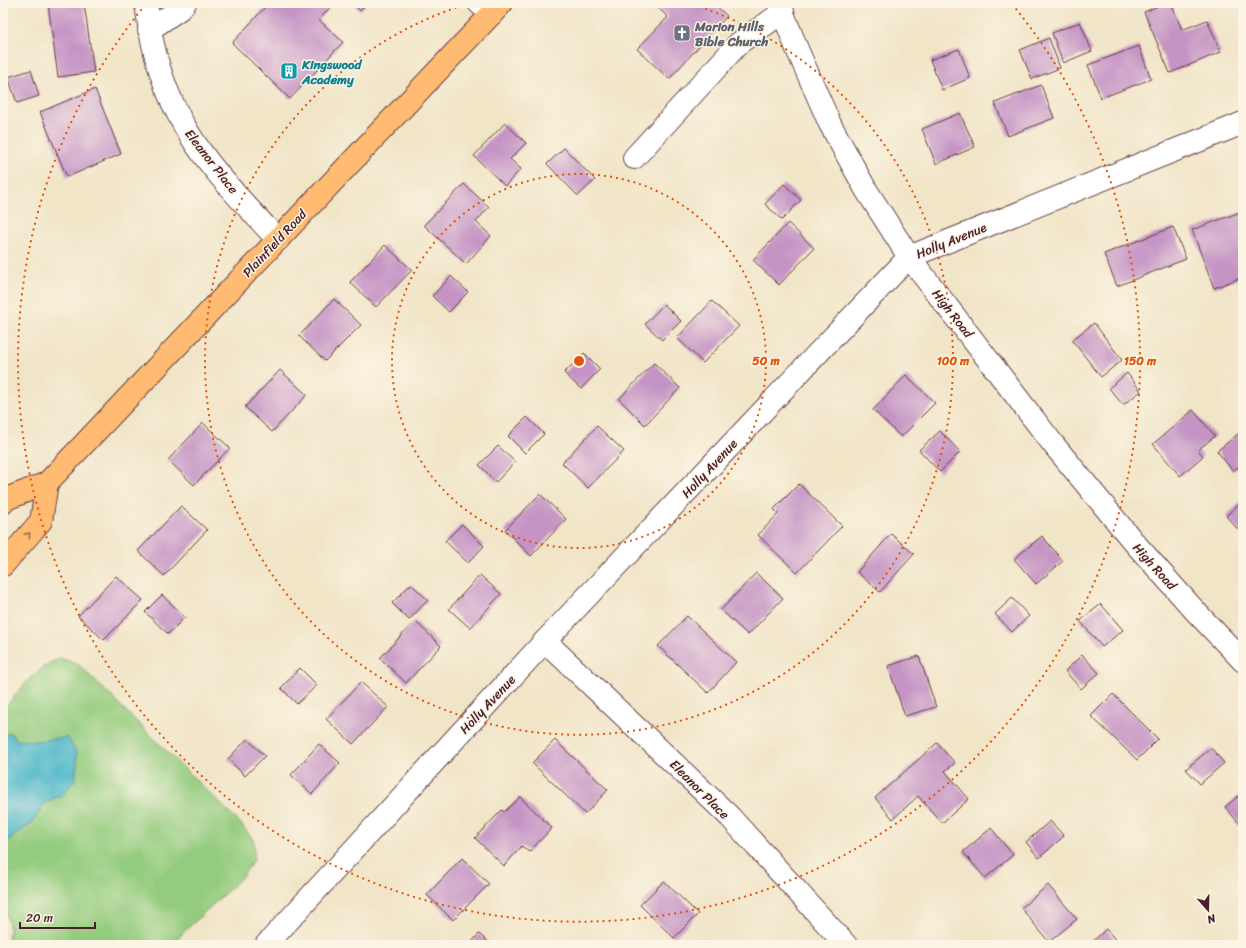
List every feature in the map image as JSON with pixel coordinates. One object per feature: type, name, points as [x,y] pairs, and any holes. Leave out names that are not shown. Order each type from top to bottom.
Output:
[{"type":"main road","name":"Plainfield Road","points":[[3,503],[6,500],[47,483],[278,240],[491,6]]},
{"type":"main road","points":[[3,565],[40,521],[47,483]]},
{"type":"street","name":"Eleanor Place","points":[[146,3],[149,30],[154,51],[168,95],[188,132],[209,162],[278,240]]},
{"type":"street","points":[[149,30],[181,8],[185,3]]},
{"type":"street","points":[[634,158],[739,43],[781,8]]},
{"type":"street","name":"High Road","points":[[781,8],[797,49],[830,124],[865,188],[909,257],[1053,444],[1122,528],[1197,613],[1243,661]]},
{"type":"street","name":"Holly Avenue","points":[[266,945],[545,641],[909,257],[1243,123]]},
{"type":"street","name":"Eleanor Place","points":[[545,641],[703,791],[846,945]]},
{"type":"green space","points":[[60,658],[78,664],[241,824],[254,841],[254,860],[241,878],[170,945],[8,945],[9,925],[3,896],[3,710],[27,681],[46,665]]},
{"type":"water","points":[[11,733],[17,740],[37,741],[67,737],[77,753],[77,764],[75,780],[62,795],[46,802],[32,823],[6,842],[3,842],[3,735]]},
{"type":"building","points":[[84,3],[94,72],[58,77],[48,4]]},
{"type":"building","name":"Kingswood Academy","points":[[269,3],[334,3],[319,20],[343,42],[290,99],[232,43]]},
{"type":"building","points":[[352,3],[367,3],[360,11]]},
{"type":"building","name":"Marion Hills Bible Church","points":[[653,3],[713,3],[727,16],[669,79],[637,49],[668,17]]},
{"type":"building","points":[[1166,3],[1171,3],[1182,30],[1207,20],[1221,52],[1170,73],[1144,12]]},
{"type":"building","points":[[1080,22],[1092,51],[1063,63],[1052,33]]},
{"type":"building","points":[[1049,38],[1060,68],[1032,79],[1020,50]]},
{"type":"building","points":[[1139,46],[1151,79],[1101,98],[1088,65]]},
{"type":"building","points":[[959,49],[970,78],[942,90],[930,60]]},
{"type":"building","points":[[31,70],[39,96],[17,103],[8,77]]},
{"type":"building","points":[[1041,85],[1054,118],[1008,136],[995,103]]},
{"type":"building","points":[[95,89],[121,154],[67,177],[40,112]]},
{"type":"building","points":[[960,113],[975,147],[936,164],[922,129]]},
{"type":"building","points":[[505,123],[526,143],[510,159],[521,169],[505,186],[474,156]]},
{"type":"building","points":[[564,148],[595,180],[578,196],[547,164]]},
{"type":"building","points":[[464,184],[489,207],[476,222],[491,236],[466,264],[424,225]]},
{"type":"building","points":[[784,184],[801,200],[782,220],[765,204]]},
{"type":"building","points":[[1243,211],[1243,277],[1214,288],[1192,230]]},
{"type":"building","points":[[788,223],[814,248],[779,285],[753,260]]},
{"type":"building","points":[[1173,227],[1186,259],[1117,286],[1104,254]]},
{"type":"building","points":[[385,245],[412,270],[376,307],[350,282]]},
{"type":"building","points":[[451,276],[468,292],[449,312],[432,296]]},
{"type":"building","points":[[334,299],[361,325],[325,361],[299,336]]},
{"type":"building","points":[[712,301],[739,326],[703,363],[677,338]]},
{"type":"building","points":[[664,304],[681,321],[662,340],[645,324]]},
{"type":"building","points":[[1094,323],[1122,360],[1101,377],[1072,340]]},
{"type":"building","points":[[584,353],[600,369],[581,389],[564,373]]},
{"type":"building","points":[[654,363],[680,388],[645,425],[619,399]]},
{"type":"building","points":[[280,370],[307,395],[272,432],[245,407]]},
{"type":"building","points":[[1127,373],[1141,391],[1123,405],[1109,388]]},
{"type":"building","points":[[906,375],[935,403],[901,437],[873,410]]},
{"type":"building","points":[[1193,410],[1215,436],[1198,450],[1203,456],[1180,476],[1153,444]]},
{"type":"building","points":[[527,417],[544,434],[525,453],[508,436]]},
{"type":"building","points":[[203,423],[230,448],[194,485],[168,460]]},
{"type":"building","points":[[597,426],[624,451],[588,488],[562,463]]},
{"type":"building","points":[[1243,430],[1243,463],[1233,471],[1217,451]]},
{"type":"building","points":[[940,431],[960,452],[940,472],[919,450]]},
{"type":"building","points":[[498,446],[515,462],[496,482],[479,465]]},
{"type":"building","points":[[799,484],[842,526],[797,573],[758,535],[778,514],[774,509]]},
{"type":"building","points":[[540,494],[566,519],[531,556],[505,530]]},
{"type":"building","points":[[1243,500],[1243,535],[1226,516]]},
{"type":"building","points":[[181,506],[207,530],[164,576],[138,551]]},
{"type":"building","points":[[462,524],[484,546],[468,563],[445,541]]},
{"type":"building","points":[[891,534],[914,554],[880,592],[857,572]]},
{"type":"building","points":[[1042,536],[1063,561],[1036,584],[1014,559]]},
{"type":"building","points":[[756,573],[783,598],[748,635],[721,610]]},
{"type":"building","points":[[480,575],[501,594],[470,628],[449,609]]},
{"type":"building","points":[[116,576],[143,600],[104,640],[78,616]]},
{"type":"building","points":[[411,584],[428,600],[409,620],[392,603]]},
{"type":"building","points":[[162,595],[185,617],[168,634],[145,612]]},
{"type":"building","points":[[1012,598],[1029,616],[1012,632],[995,614]]},
{"type":"building","points":[[1101,604],[1123,630],[1102,647],[1080,621]]},
{"type":"building","points":[[687,616],[736,662],[708,693],[658,646]]},
{"type":"building","points":[[415,621],[441,646],[406,683],[380,658]]},
{"type":"building","points":[[1082,655],[1099,673],[1081,689],[1065,671]]},
{"type":"building","points":[[919,656],[936,707],[905,716],[888,666]]},
{"type":"building","points":[[300,668],[317,685],[297,704],[281,688]]},
{"type":"building","points":[[361,682],[388,707],[353,744],[326,719]]},
{"type":"building","points":[[1113,694],[1158,739],[1137,760],[1091,716]]},
{"type":"building","points":[[247,739],[265,756],[245,776],[228,759]]},
{"type":"building","points":[[555,740],[608,790],[585,814],[532,763]]},
{"type":"building","points":[[937,743],[955,763],[945,771],[969,799],[942,823],[918,796],[893,819],[875,798]]},
{"type":"building","points":[[319,744],[340,763],[312,794],[291,775]]},
{"type":"building","points":[[1211,748],[1224,763],[1200,784],[1186,769]]},
{"type":"building","points":[[1243,792],[1243,828],[1225,807]]},
{"type":"building","points":[[520,797],[552,828],[529,852],[522,846],[504,866],[475,838],[502,810],[504,812]]},
{"type":"building","points":[[1050,821],[1064,836],[1039,858],[1026,842]]},
{"type":"building","points":[[991,828],[1013,855],[985,878],[963,852]]},
{"type":"building","points":[[462,858],[489,884],[453,920],[427,895]]},
{"type":"building","points":[[664,881],[698,914],[674,938],[640,905]]},
{"type":"building","points":[[1048,885],[1077,919],[1049,942],[1021,908]]},
{"type":"building","points":[[1106,929],[1120,945],[1089,945]]},
{"type":"building","points":[[479,934],[492,945],[469,945]]},
{"type":"place","name":"Marion Hills Bible Church","points":[[682,33]]},
{"type":"place","name":"Kingswood Academy","points":[[289,71]]}]
